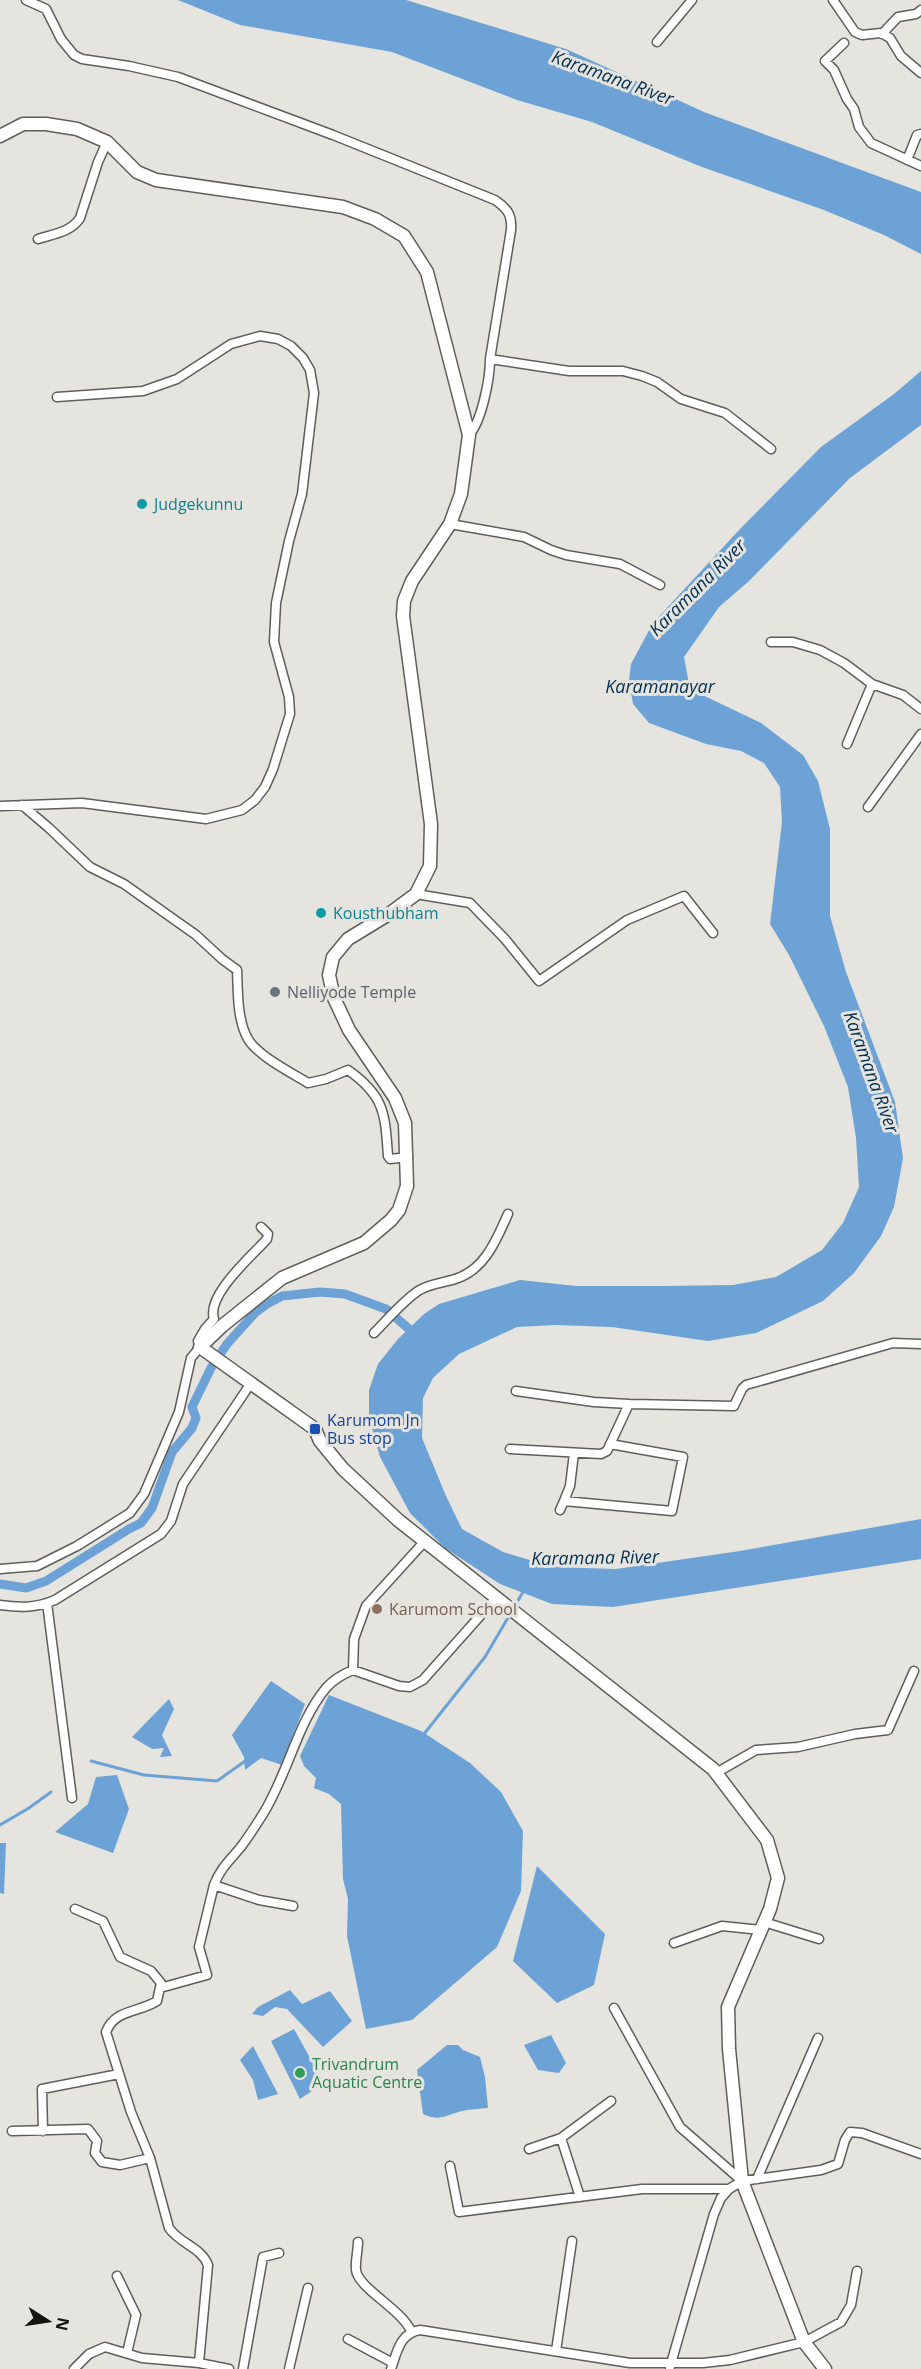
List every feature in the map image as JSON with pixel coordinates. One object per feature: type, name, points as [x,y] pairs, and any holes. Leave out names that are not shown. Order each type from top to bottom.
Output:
[{"type":"main road","points":[[0,136],[23,124],[46,124],[77,129],[107,142],[137,172],[156,180],[343,207],[375,219],[404,236],[428,273],[469,435],[461,494],[450,524],[412,581],[404,601],[403,616],[431,824],[429,866],[416,894],[348,939],[333,957],[329,975],[334,998],[349,1030],[395,1098],[405,1123],[408,1157],[407,1186],[399,1210],[364,1243],[282,1278],[222,1326],[200,1347],[315,1429],[320,1441],[348,1474],[425,1541],[716,1773],[767,1840],[778,1878],[763,1926],[728,2007],[729,2049],[742,2181],[804,2342],[825,2369]]},
{"type":"street","points":[[26,0],[46,9],[62,39],[74,55],[82,59],[178,77],[333,135],[495,201],[506,208],[512,218],[511,230],[488,384],[474,430],[469,435]]},
{"type":"street","points":[[657,42],[692,0]]},
{"type":"street","points":[[833,0],[855,32],[862,34],[873,32],[890,38],[901,56],[921,73]]},
{"type":"street","points":[[882,34],[898,17],[916,14],[921,10]]},
{"type":"street","points":[[844,43],[825,61],[834,70],[854,109],[859,127],[871,144],[921,166]]},
{"type":"street","points":[[908,160],[917,135],[921,134]]},
{"type":"street","points":[[38,240],[75,226],[80,218],[107,142]]},
{"type":"street","points":[[0,806],[57,803],[108,804],[206,819],[242,810],[255,800],[265,787],[290,714],[289,697],[274,642],[276,603],[302,494],[314,393],[310,370],[303,358],[278,339],[260,336],[231,344],[177,379],[143,391],[57,397]]},
{"type":"street","points":[[490,359],[569,371],[622,371],[642,376],[657,382],[681,399],[725,413],[771,449]]},
{"type":"street","points":[[450,524],[524,537],[566,555],[620,564],[660,585]]},
{"type":"street","points":[[771,642],[793,642],[820,650],[844,663],[872,684],[903,695],[921,709]]},
{"type":"street","points":[[847,744],[872,684]]},
{"type":"street","points":[[868,807],[921,734]]},
{"type":"street","points":[[22,805],[90,867],[124,885],[178,922],[237,970],[241,1018],[248,1040],[273,1062],[308,1083],[348,1070],[364,1081],[379,1100],[386,1124],[388,1156],[390,1159],[408,1157]]},
{"type":"street","points":[[416,894],[470,903],[505,939],[539,981],[627,920],[684,896],[713,933]]},
{"type":"street","points":[[374,1333],[408,1301],[428,1286],[460,1278],[479,1264],[495,1242],[508,1214]]},
{"type":"street","points":[[0,1569],[38,1566],[77,1546],[130,1513],[144,1494],[179,1412],[191,1358],[200,1347],[198,1341],[205,1329],[214,1319],[213,1315],[220,1293],[229,1278],[267,1239],[268,1234],[261,1227]]},
{"type":"street","points":[[516,1391],[594,1402],[734,1406],[746,1385],[894,1343],[921,1344]]},
{"type":"street","points":[[0,1605],[24,1608],[47,1604],[119,1562],[161,1534],[171,1521],[183,1484],[251,1383]]},
{"type":"street","points":[[510,1449],[601,1454],[607,1451],[629,1404]]},
{"type":"street","points":[[564,1501],[672,1511],[683,1457],[610,1444]]},
{"type":"street","points":[[560,1510],[570,1485],[574,1453]]},
{"type":"street","points":[[353,1670],[354,1639],[366,1606],[425,1541]]},
{"type":"street","points":[[160,1988],[207,1975],[199,1947],[219,1872],[252,1831],[282,1781],[308,1714],[327,1687],[341,1675],[353,1670],[399,1686],[410,1687],[423,1680],[496,1598]]},
{"type":"street","points":[[47,1604],[72,1798]]},
{"type":"street","points":[[716,1773],[756,1750],[798,1747],[855,1734],[888,1730],[914,1671]]},
{"type":"street","points":[[214,1885],[259,1900],[293,1906]]},
{"type":"street","points":[[75,1909],[103,1921],[120,1957],[152,1971],[158,1977],[160,1988],[157,2001],[114,2018],[109,2023],[106,2032],[131,2112],[150,2158],[169,2228],[176,2238],[205,2256],[208,2265],[199,2363]]},
{"type":"street","points":[[674,1943],[722,1926],[763,1926],[819,1939]]},
{"type":"street","points":[[614,2008],[680,2127],[742,2181]]},
{"type":"street","points":[[757,2179],[818,2038]]},
{"type":"street","points":[[43,2131],[42,2089],[119,2074]]},
{"type":"street","points":[[529,2149],[561,2138],[610,2101]]},
{"type":"street","points":[[12,2131],[88,2129],[98,2140],[95,2153],[102,2162],[112,2165],[150,2158]]},
{"type":"street","points":[[670,2366],[714,2214],[721,2198],[729,2188],[742,2181],[821,2170],[838,2164],[848,2135],[855,2131],[921,2154]]},
{"type":"street","points":[[561,2138],[580,2197]]},
{"type":"street","points":[[450,2166],[459,2212],[642,2189],[729,2188]]},
{"type":"street","points":[[556,2351],[572,2241]]},
{"type":"street","points":[[358,2242],[356,2269],[360,2280],[402,2316],[411,2331]]},
{"type":"street","points":[[243,2369],[263,2257],[279,2253]]},
{"type":"street","points":[[348,2339],[392,2366],[404,2337],[411,2331],[420,2330],[630,2363],[670,2366],[730,2360],[804,2342],[841,2322],[851,2305],[857,2271]]},
{"type":"street","points":[[117,2276],[136,2315],[127,2353]]},
{"type":"street","points":[[289,2369],[308,2288]]},
{"type":"street","points":[[74,2369],[98,2348],[112,2348],[142,2358],[199,2363],[229,2369]]},
{"type":"water","name":"Karamana River","points":[[178,0],[406,0],[566,49],[704,112],[921,192],[921,254],[884,235],[824,210],[702,167],[592,122],[517,100],[392,52],[240,25]]},
{"type":"water","name":"Karamanayar","points":[[921,371],[921,425],[850,478],[749,581],[719,607],[684,657],[690,689],[761,723],[803,755],[818,781],[830,829],[830,916],[846,972],[895,1102],[903,1158],[894,1207],[881,1236],[854,1273],[823,1301],[756,1333],[708,1341],[612,1327],[556,1325],[517,1327],[459,1354],[433,1378],[423,1398],[422,1438],[462,1529],[503,1552],[553,1567],[616,1569],[740,1551],[921,1519],[921,1559],[613,1607],[552,1604],[500,1584],[445,1548],[410,1513],[380,1457],[369,1417],[369,1390],[378,1364],[398,1339],[424,1314],[439,1304],[520,1280],[576,1286],[665,1286],[733,1285],[776,1277],[822,1250],[843,1223],[859,1187],[856,1138],[848,1087],[824,1026],[789,955],[770,924],[782,822],[780,787],[764,763],[741,751],[706,744],[649,723],[633,704],[629,681],[631,664],[653,623],[740,529],[821,447],[894,394]]},
{"type":"water","points":[[271,1681],[305,1704],[282,1765],[261,1758],[245,1770],[244,1757],[232,1735]]},
{"type":"water","points":[[329,1695],[421,1731],[470,1763],[501,1792],[523,1831],[521,1891],[497,1947],[412,2020],[366,2029],[347,1936],[348,1899],[343,1879],[341,1804],[329,1794],[314,1788],[316,1778],[304,1766],[300,1756]]},
{"type":"water","points":[[169,1699],[174,1709],[162,1735],[172,1756],[160,1757],[164,1748],[152,1749],[132,1737]]},
{"type":"water","points":[[117,1775],[129,1809],[113,1853],[55,1832],[88,1804],[96,1777]]},
{"type":"water","points":[[0,1843],[6,1843],[4,1894],[0,1893]]},
{"type":"water","points":[[537,1866],[605,1934],[594,1985],[557,2003],[513,1961]]},
{"type":"water","points":[[290,1990],[302,2004],[330,1991],[352,2021],[323,2047],[287,2009],[275,2007],[263,2016],[252,2014],[258,2007]]},
{"type":"water","points":[[294,2029],[324,2083],[300,2099],[271,2041]]},
{"type":"water","points":[[551,2035],[566,2063],[559,2073],[538,2070],[524,2045]]},
{"type":"water","points":[[447,2045],[458,2045],[463,2050],[480,2057],[485,2077],[488,2108],[465,2110],[439,2118],[423,2114],[417,2070]]},
{"type":"water","points":[[253,2046],[278,2094],[258,2100],[253,2080],[240,2060]]},
{"type":"waterway","points":[[0,1584],[26,1588],[46,1581],[141,1523],[152,1508],[172,1452],[192,1428],[196,1418],[192,1407],[211,1368],[227,1344],[255,1313],[267,1304],[282,1296],[320,1292],[345,1294],[386,1309],[417,1336]]},
{"type":"waterway","points":[[515,1606],[524,1590]]},
{"type":"waterway","points":[[424,1734],[485,1657],[509,1616]]},
{"type":"waterway","points":[[91,1761],[144,1775],[217,1781],[248,1759]]},
{"type":"waterway","points":[[0,1825],[51,1792]]},
{"type":"place","name":"Judgekunnu","points":[[142,504]]},
{"type":"place","name":"Kousthubham","points":[[321,913]]},
{"type":"place","name":"Nelliyode Temple","points":[[275,992]]},
{"type":"place","name":"Karumom Jn Bus stop","points":[[315,1429]]},
{"type":"place","name":"Karumom School","points":[[377,1609]]},
{"type":"place","name":"Trivandrum Aquatic Centre","points":[[300,2073]]}]
